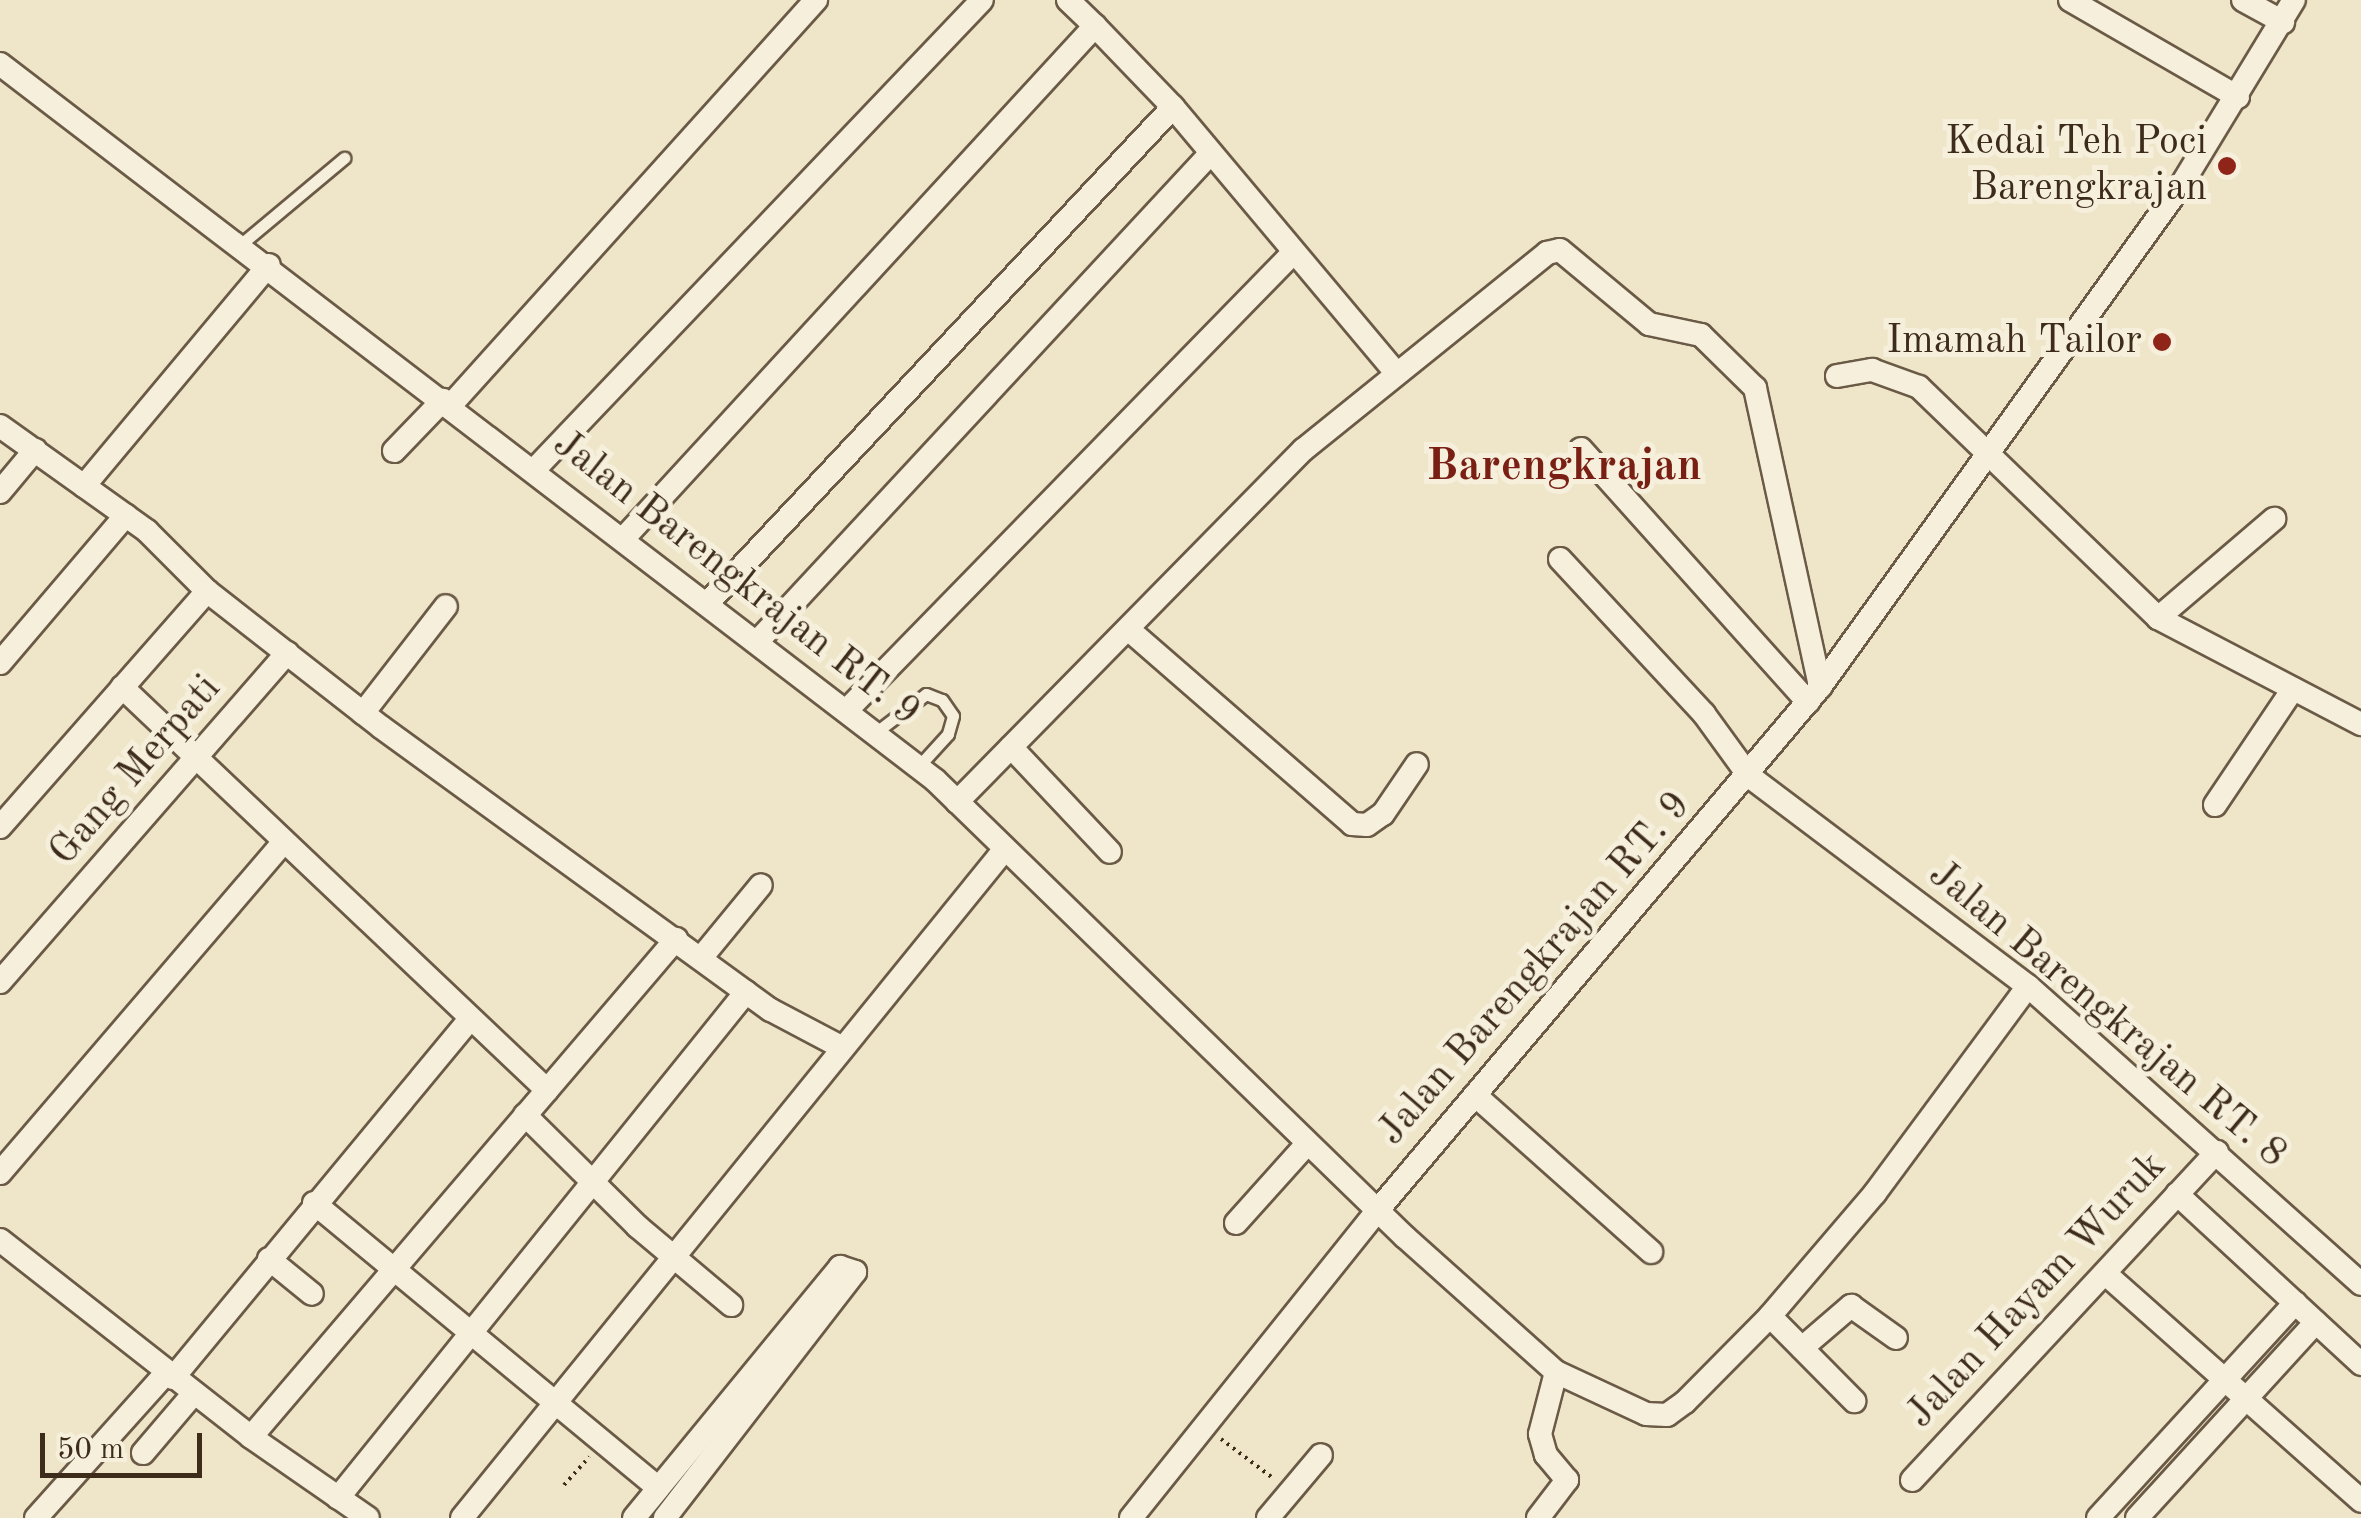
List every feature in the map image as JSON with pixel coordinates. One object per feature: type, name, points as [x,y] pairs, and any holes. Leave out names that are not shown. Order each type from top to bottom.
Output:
[{"type":"street","points":[[394,452],[447,403],[816,0]]},
{"type":"street","points":[[534,470],[982,0]]},
{"type":"street","points":[[1068,0],[1173,107],[1396,373]]},
{"type":"street","points":[[2070,0],[2238,97]]},
{"type":"street","points":[[2244,0],[2283,22]]},
{"type":"street","name":"Jalan Barengkrajan RT. 9","points":[[1130,1518],[1377,1211],[1750,776],[1814,694],[1993,453],[2238,97],[2294,0]]},
{"type":"street","points":[[624,538],[1095,26]]},
{"type":"street","name":"Jalan Barengkrajan RT. 9","points":[[0,64],[269,265],[918,767],[1377,1211],[1556,1372],[1646,1414],[1667,1415],[1770,1316]]},
{"type":"street","points":[[707,604],[1173,107]]},
{"type":"street","points":[[757,642],[1210,154]]},
{"type":"street","points":[[957,802],[1303,450],[1396,373],[1560,250],[1649,324],[1701,334],[1743,369],[1762,400],[1814,694]]},
{"type":"street","points":[[846,711],[1293,253]]},
{"type":"street","points":[[84,486],[269,265]]},
{"type":"street","points":[[1837,376],[1872,370],[1907,381],[1993,453],[2158,618],[2361,724]]},
{"type":"street","points":[[0,426],[126,515],[207,591],[363,713],[746,992],[843,1048]]},
{"type":"street","points":[[1582,449],[1814,694]]},
{"type":"street","points":[[0,492],[34,450]]},
{"type":"street","points":[[0,663],[126,515]]},
{"type":"street","points":[[2158,618],[2274,518]]},
{"type":"street","name":"Jalan Barengkrajan RT. 8","points":[[1560,559],[1704,714],[1750,776],[2028,986],[2361,1284]]},
{"type":"street","points":[[0,827],[207,591]]},
{"type":"street","points":[[363,713],[446,606]]},
{"type":"street","points":[[1128,629],[1352,824],[1367,825],[1382,814],[1417,764]]},
{"type":"street","name":"Gang Merpati","points":[[0,982],[287,654]]},
{"type":"street","points":[[122,687],[546,1090]]},
{"type":"street","points":[[2214,805],[2293,689]]},
{"type":"street","points":[[1011,747],[1110,852]]},
{"type":"street","points":[[0,1173],[284,842]]},
{"type":"street","points":[[462,1518],[1004,850]]},
{"type":"street","points":[[701,958],[761,886]]},
{"type":"street","points":[[250,1437],[676,939]]},
{"type":"street","points":[[1854,1402],[1770,1316],[1875,1193],[2028,986]]},
{"type":"street","points":[[338,1498],[746,992]]},
{"type":"street","points":[[36,1518],[169,1375],[469,1020]]},
{"type":"street","points":[[1475,1095],[1652,1252]]},
{"type":"street","points":[[525,1116],[674,1257],[731,1305]]},
{"type":"street","points":[[1236,1223],[1307,1144]]},
{"type":"street","name":"Jalan Hayam Wuruk","points":[[1912,1480],[2108,1276],[2217,1152]]},
{"type":"street","points":[[2177,1194],[2361,1364]]},
{"type":"street","points":[[314,1203],[658,1488]]},
{"type":"street","points":[[0,1240],[250,1437],[368,1518]]},
{"type":"street","points":[[268,1259],[312,1294]]},
{"type":"street","points":[[634,1518],[658,1488],[705,1449],[855,1272],[840,1267],[705,1449],[665,1518]]},
{"type":"street","points":[[2108,1276],[2361,1501]]},
{"type":"street","points":[[2098,1518],[2296,1303]]},
{"type":"street","points":[[1802,1348],[1852,1306],[1896,1338]]},
{"type":"street","points":[[2145,1510],[2316,1322]]},
{"type":"street","points":[[1538,1518],[1567,1480],[1546,1455],[1540,1434],[1556,1372]]},
{"type":"street","points":[[143,1453],[194,1393]]},
{"type":"street","points":[[1268,1518],[1321,1455]]},
{"type":"street","points":[[2131,1482],[2145,1510],[2172,1518]]},
{"type":"lane","points":[[240,245],[344,158]]},
{"type":"lane","points":[[875,734],[926,694],[942,700],[954,716],[948,734],[918,767]]},
{"type":"path","points":[[1206,1426],[1290,1492]]},
{"type":"path","points":[[564,1485],[601,1442]]},
{"type":"place","name":"Kedai Teh Poci Barengkrajan","points":[[2227,166]]},
{"type":"place","name":"Imamah Tailor","points":[[2162,342]]},
{"type":"district","name":"Barengkrajan","points":[[1564,468]]}]
